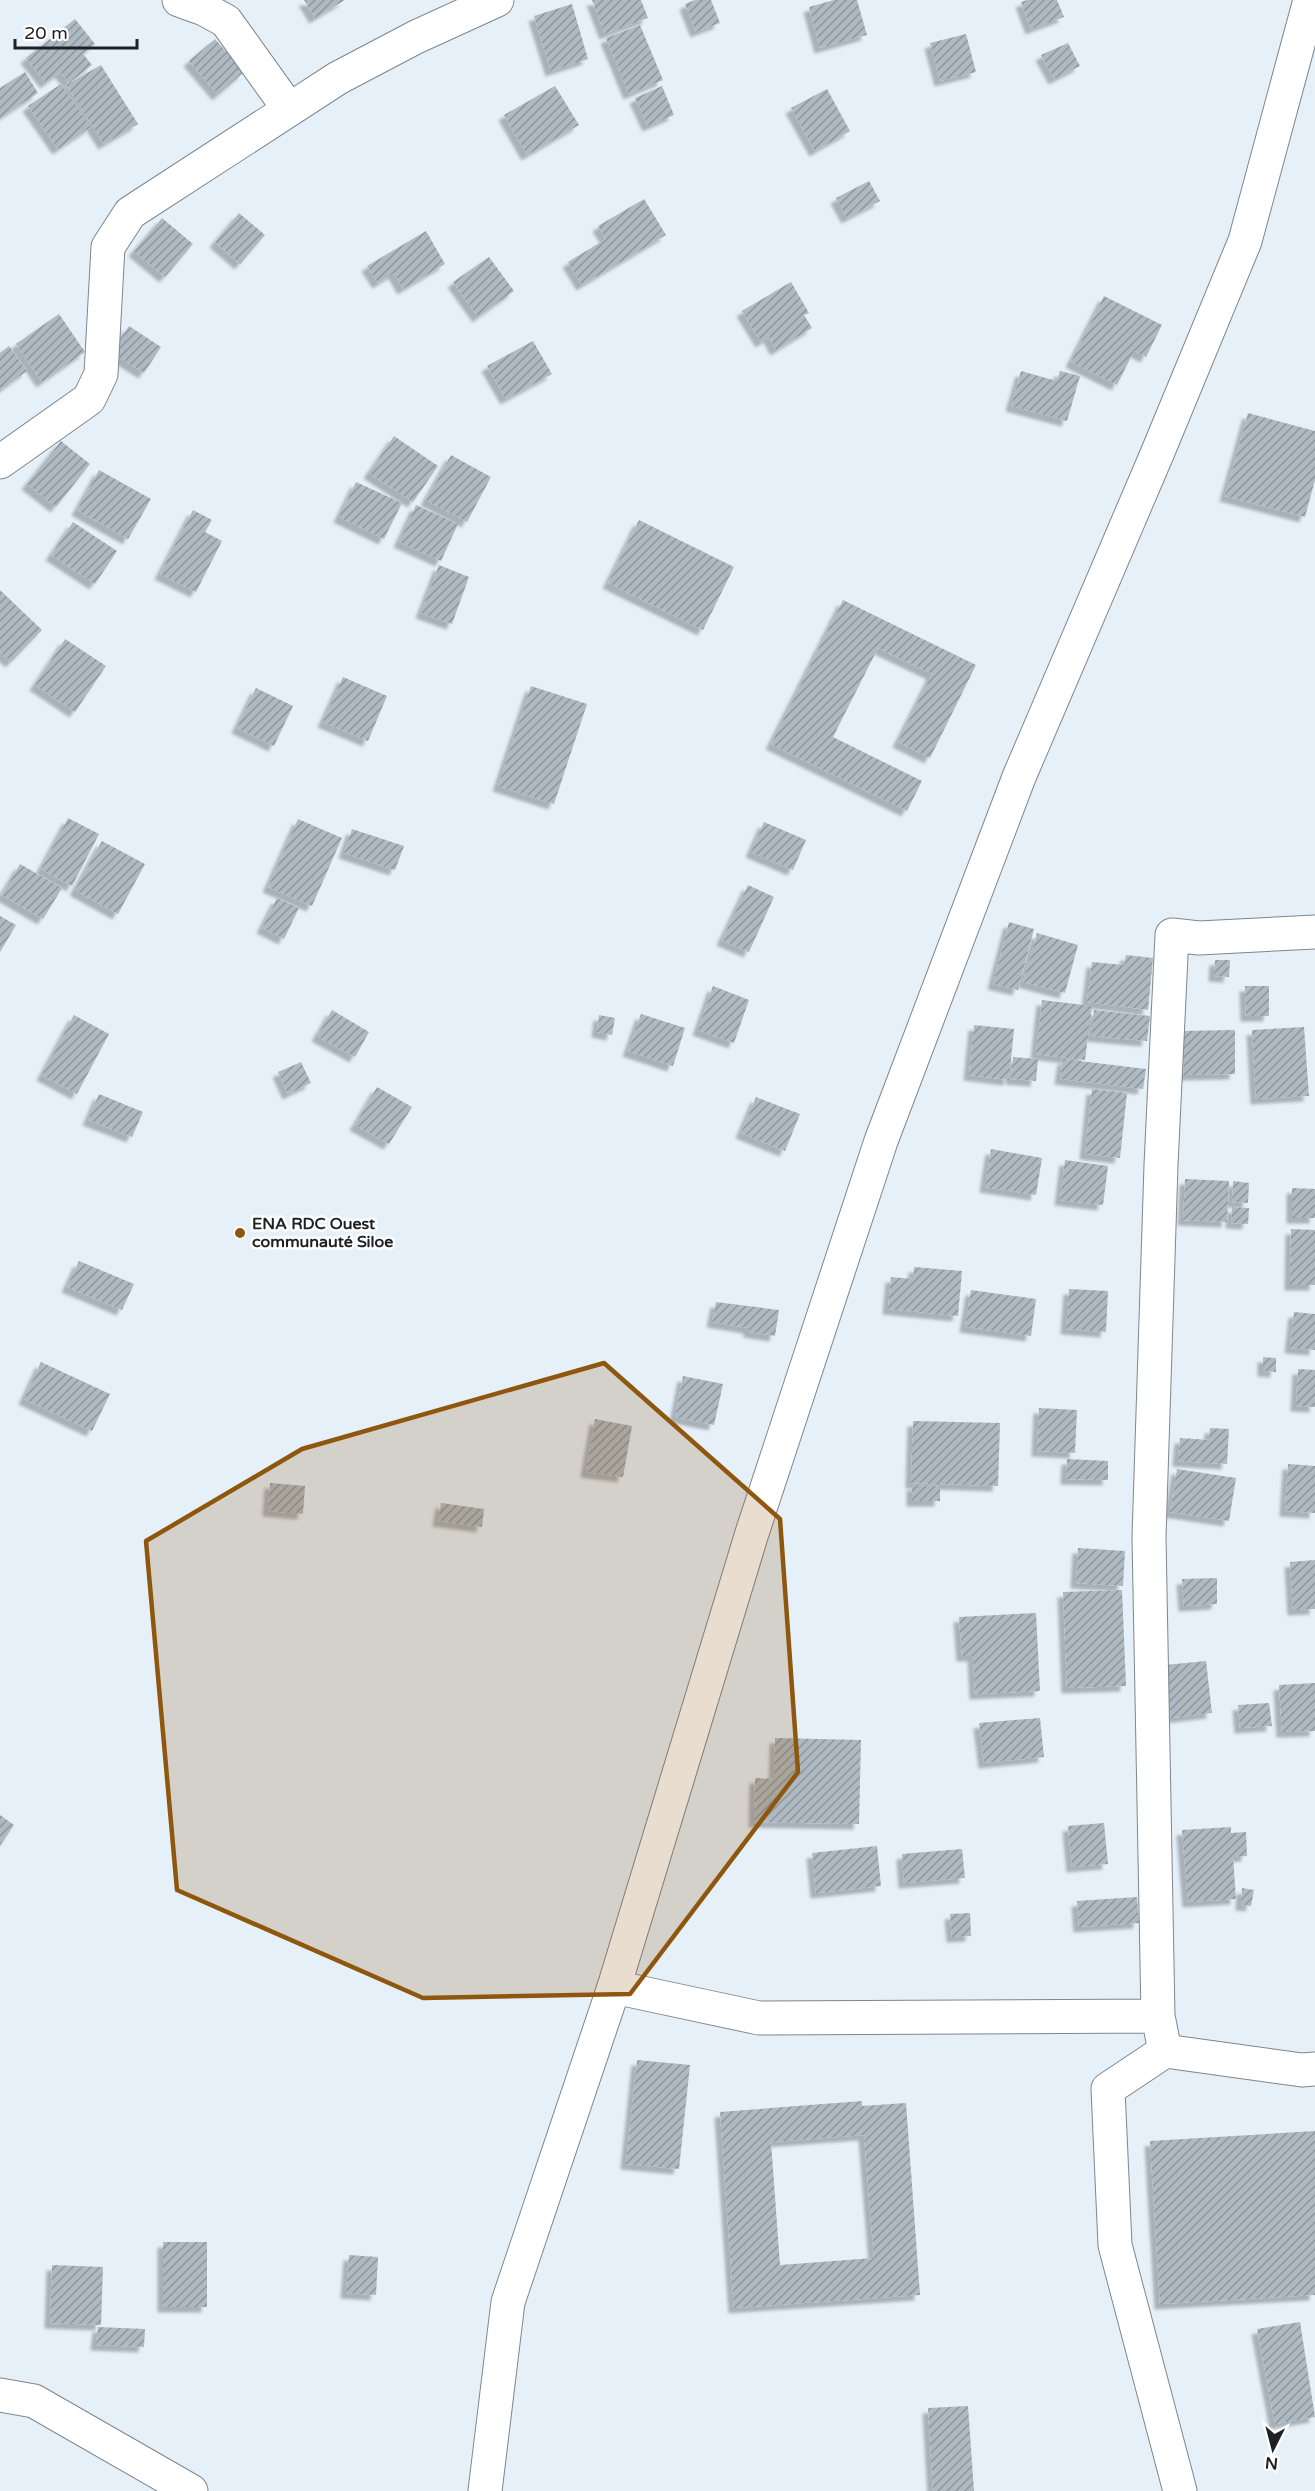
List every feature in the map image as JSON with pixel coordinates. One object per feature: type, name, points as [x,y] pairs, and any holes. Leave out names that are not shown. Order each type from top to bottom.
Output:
[{"type":"street","points":[[179,0],[204,9],[226,21],[289,109]]},
{"type":"street","points":[[0,462],[89,399],[96,387],[101,374],[108,247],[130,213],[338,78],[416,37],[497,0]]},
{"type":"street","points":[[485,2491],[508,2302],[614,1987],[752,1533],[881,1141],[1019,777],[1245,241],[1310,0]]},
{"type":"street","points":[[1166,2051],[1158,2016],[1149,1537],[1161,1165],[1172,935],[1199,938],[1315,932]]},
{"type":"street","points":[[614,1987],[759,2018],[1158,2016]]},
{"type":"street","points":[[1180,2491],[1115,2245],[1108,2089],[1166,2051],[1302,2070],[1315,2069]]},
{"type":"street","points":[[0,2395],[34,2401],[191,2491]]},
{"type":"highlighted area","points":[[604,1363],[780,1519],[798,1772],[630,1994],[423,1998],[177,1890],[146,1541],[302,1449]]},
{"type":"building","points":[[304,0],[345,0],[315,18]]},
{"type":"building","points":[[592,0],[641,0],[648,18],[605,34]]},
{"type":"building","points":[[695,0],[711,0],[720,23],[696,32],[685,4]]},
{"type":"building","points":[[834,0],[857,0],[867,35],[820,48],[809,7]]},
{"type":"building","points":[[1057,0],[1064,17],[1031,29],[1021,2]]},
{"type":"building","points":[[572,4],[588,59],[551,71],[534,16]]},
{"type":"building","points":[[75,19],[95,44],[83,54],[92,65],[69,83],[60,72],[46,83],[26,58]]},
{"type":"building","points":[[640,25],[663,80],[629,94],[606,38]]},
{"type":"building","points":[[966,34],[976,72],[940,81],[930,43]]},
{"type":"building","points":[[215,39],[244,72],[218,95],[189,61]]},
{"type":"building","points":[[1068,43],[1080,66],[1054,79],[1041,55]]},
{"type":"building","points":[[101,65],[138,124],[104,144],[66,85]]},
{"type":"building","points":[[25,72],[38,93],[0,118],[0,88]]},
{"type":"building","points":[[61,84],[91,127],[58,149],[28,106]]},
{"type":"building","points":[[555,86],[579,125],[527,155],[504,115]]},
{"type":"building","points":[[662,86],[674,115],[648,126],[635,98]]},
{"type":"building","points":[[827,89],[850,131],[815,151],[791,108]]},
{"type":"building","points":[[869,181],[880,201],[847,218],[836,198]]},
{"type":"building","points":[[644,199],[666,235],[582,285],[568,262],[606,239],[598,226]]},
{"type":"building","points":[[239,213],[265,235],[240,264],[215,242]]},
{"type":"building","points":[[162,218],[193,244],[165,277],[134,251]]},
{"type":"building","points":[[426,231],[445,264],[403,289],[394,273],[378,283],[367,266]]},
{"type":"building","points":[[489,257],[514,291],[478,317],[453,282]]},
{"type":"building","points":[[791,282],[809,313],[804,315],[812,328],[776,350],[769,337],[761,342],[742,311]]},
{"type":"building","points":[[1104,296],[1162,325],[1146,357],[1134,351],[1117,385],[1071,362]]},
{"type":"building","points":[[59,314],[85,352],[42,382],[16,344]]},
{"type":"building","points":[[129,326],[161,347],[144,373],[111,352]]},
{"type":"building","points":[[533,341],[552,374],[506,399],[487,366]]},
{"type":"building","points":[[9,346],[27,371],[2,389],[0,387],[0,353]]},
{"type":"building","points":[[1021,371],[1057,381],[1060,371],[1080,376],[1067,421],[1011,406]]},
{"type":"building","points":[[1248,413],[1315,431],[1315,480],[1305,517],[1225,496]]},
{"type":"building","points":[[394,436],[438,466],[413,502],[369,473]]},
{"type":"building","points":[[61,441],[90,464],[56,507],[27,484]]},
{"type":"building","points":[[451,455],[491,477],[467,522],[426,500]]},
{"type":"building","points":[[99,470],[151,499],[128,539],[77,510]]},
{"type":"building","points":[[356,482],[402,503],[384,539],[339,517]]},
{"type":"building","points":[[416,505],[458,524],[441,561],[399,542]]},
{"type":"building","points":[[193,510],[212,520],[205,532],[222,541],[196,592],[160,574]]},
{"type":"building","points":[[639,520],[734,567],[703,630],[608,583]]},
{"type":"building","points":[[73,522],[117,551],[95,584],[51,555]]},
{"type":"building","points":[[439,565],[469,577],[452,624],[421,613]]},
{"type":"building","points":[[0,590],[42,630],[11,662],[0,652]]},
{"type":"building","points":[[843,600],[976,665],[930,758],[898,742],[932,674],[878,648],[833,737],[922,781],[907,811],[771,744]]},
{"type":"building","points":[[65,639],[106,666],[75,712],[35,685]]},
{"type":"building","points":[[343,677],[387,696],[368,741],[323,722]]},
{"type":"building","points":[[531,686],[587,704],[554,804],[498,786]]},
{"type":"building","points":[[256,688],[293,706],[274,746],[237,728]]},
{"type":"building","points":[[68,818],[99,834],[72,886],[41,869]]},
{"type":"building","points":[[298,819],[342,838],[312,906],[268,887]]},
{"type":"building","points":[[764,822],[806,840],[793,870],[751,852]]},
{"type":"building","points":[[352,829],[404,846],[395,870],[344,853]]},
{"type":"building","points":[[102,841],[145,864],[118,914],[75,890]]},
{"type":"building","points":[[20,864],[62,888],[43,919],[2,895]]},
{"type":"building","points":[[748,885],[774,897],[749,952],[722,940]]},
{"type":"building","points":[[277,898],[299,908],[284,939],[262,928]]},
{"type":"building","points":[[0,916],[16,925],[0,952]]},
{"type":"building","points":[[1009,922],[1034,929],[1018,990],[993,984]]},
{"type":"building","points":[[1037,933],[1078,945],[1065,993],[1023,982]]},
{"type":"building","points":[[1126,955],[1153,958],[1148,1010],[1087,1002],[1092,962],[1124,965]]},
{"type":"building","points":[[1215,960],[1230,960],[1229,977],[1214,976]]},
{"type":"building","points":[[713,986],[749,1000],[734,1043],[698,1030]]},
{"type":"building","points":[[1245,986],[1269,986],[1269,1016],[1246,1016]]},
{"type":"building","points":[[1042,1000],[1092,1006],[1085,1060],[1036,1054]]},
{"type":"building","points":[[332,1010],[369,1032],[355,1057],[317,1036]]},
{"type":"building","points":[[1094,1010],[1150,1016],[1147,1041],[1091,1036]]},
{"type":"building","points":[[641,1014],[685,1028],[673,1066],[628,1051]]},
{"type":"building","points":[[74,1015],[109,1034],[77,1094],[42,1075]]},
{"type":"building","points":[[599,1015],[615,1018],[612,1035],[597,1032]]},
{"type":"building","points":[[974,1025],[1014,1029],[1009,1080],[969,1075]]},
{"type":"building","points":[[1304,1027],[1309,1096],[1256,1099],[1252,1030]]},
{"type":"building","points":[[1235,1030],[1235,1074],[1184,1075],[1183,1031]]},
{"type":"building","points":[[1013,1057],[1038,1059],[1036,1081],[1011,1079]]},
{"type":"building","points":[[1063,1059],[1146,1069],[1143,1089],[1060,1079]]},
{"type":"building","points":[[301,1062],[311,1083],[288,1094],[278,1072]]},
{"type":"building","points":[[377,1087],[412,1107],[389,1144],[355,1125]]},
{"type":"building","points":[[1092,1089],[1127,1093],[1120,1158],[1085,1154]]},
{"type":"building","points":[[99,1094],[143,1112],[132,1137],[88,1120]]},
{"type":"building","points":[[756,1097],[800,1114],[785,1151],[741,1133]]},
{"type":"building","points":[[991,1149],[1042,1158],[1036,1195],[985,1187]]},
{"type":"building","points":[[1065,1160],[1108,1166],[1103,1205],[1060,1200]]},
{"type":"building","points":[[1185,1179],[1229,1181],[1227,1222],[1183,1220]]},
{"type":"building","points":[[1233,1181],[1249,1183],[1248,1203],[1232,1202]]},
{"type":"building","points":[[1292,1188],[1315,1189],[1315,1218],[1292,1218]]},
{"type":"building","points":[[1232,1207],[1249,1208],[1248,1224],[1231,1223]]},
{"type":"building","points":[[1291,1229],[1315,1230],[1315,1285],[1290,1285]]},
{"type":"building","points":[[79,1261],[134,1284],[122,1310],[67,1287]]},
{"type":"building","points":[[914,1267],[962,1271],[958,1316],[888,1309],[891,1277],[913,1279]]},
{"type":"building","points":[[1069,1289],[1108,1291],[1106,1332],[1066,1329]]},
{"type":"building","points":[[971,1290],[1036,1299],[1031,1336],[965,1327]]},
{"type":"building","points":[[716,1302],[779,1310],[775,1336],[749,1332],[749,1328],[712,1322]]},
{"type":"building","points":[[1294,1312],[1315,1314],[1315,1350],[1290,1348]]},
{"type":"building","points":[[1263,1357],[1276,1358],[1276,1372],[1263,1371]]},
{"type":"building","points":[[41,1362],[110,1394],[92,1431],[24,1399]]},
{"type":"building","points":[[1298,1369],[1315,1370],[1315,1407],[1296,1406]]},
{"type":"building","points":[[683,1376],[723,1384],[714,1425],[675,1417]]},
{"type":"building","points":[[1039,1408],[1077,1410],[1075,1453],[1037,1451]]},
{"type":"building","points":[[595,1419],[632,1426],[623,1477],[586,1472]]},
{"type":"building","points":[[913,1421],[1000,1423],[998,1486],[911,1483]]},
{"type":"building","points":[[1210,1428],[1229,1429],[1227,1464],[1178,1461],[1180,1438],[1209,1440]]},
{"type":"building","points":[[1067,1459],[1108,1461],[1108,1480],[1066,1479]]},
{"type":"building","points":[[1288,1464],[1315,1466],[1315,1513],[1285,1511]]},
{"type":"building","points":[[1177,1469],[1236,1478],[1229,1521],[1170,1512]]},
{"type":"building","points":[[270,1483],[305,1486],[303,1514],[268,1511]]},
{"type":"building","points":[[912,1485],[940,1486],[940,1501],[912,1501]]},
{"type":"building","points":[[441,1503],[484,1509],[482,1527],[438,1521]]},
{"type":"building","points":[[1078,1548],[1125,1551],[1123,1586],[1076,1583]]},
{"type":"building","points":[[1315,1560],[1315,1609],[1293,1610],[1290,1562]]},
{"type":"building","points":[[1217,1578],[1217,1604],[1184,1606],[1182,1579]]},
{"type":"building","points":[[1122,1590],[1126,1686],[1067,1688],[1063,1592]]},
{"type":"building","points":[[1036,1613],[1040,1691],[975,1694],[973,1656],[962,1656],[959,1617]]},
{"type":"building","points":[[1206,1661],[1212,1713],[1171,1718],[1165,1665]]},
{"type":"building","points":[[1315,1683],[1315,1731],[1282,1732],[1279,1685]]},
{"type":"building","points":[[1269,1703],[1272,1726],[1240,1728],[1238,1705]]},
{"type":"building","points":[[1040,1718],[1044,1757],[984,1763],[979,1723]]},
{"type":"building","points":[[775,1738],[861,1740],[859,1824],[754,1822],[755,1778],[774,1779]]},
{"type":"building","points":[[0,1815],[14,1825],[0,1846]]},
{"type":"building","points":[[1104,1823],[1108,1864],[1072,1867],[1068,1826]]},
{"type":"building","points":[[1231,1827],[1231,1833],[1246,1832],[1247,1856],[1233,1857],[1236,1899],[1188,1902],[1182,1830]]},
{"type":"building","points":[[877,1846],[881,1886],[816,1893],[812,1853]]},
{"type":"building","points":[[962,1849],[965,1878],[904,1883],[902,1854]]},
{"type":"building","points":[[1242,1888],[1254,1890],[1251,1906],[1241,1905]]},
{"type":"building","points":[[1137,1897],[1139,1923],[1079,1927],[1077,1901]]},
{"type":"building","points":[[970,1913],[971,1936],[952,1937],[950,1914]]},
{"type":"building","points":[[637,2060],[690,2065],[679,2169],[626,2164]]},
{"type":"building","points":[[862,2101],[862,2106],[906,2103],[920,2295],[734,2308],[720,2112]],"holes":[[[864,2135],[874,2258],[780,2265],[771,2142]]]},
{"type":"building","points":[[1315,2131],[1315,2295],[1160,2304],[1150,2141]]},
{"type":"building","points":[[163,2242],[207,2242],[207,2307],[163,2307]]},
{"type":"building","points":[[349,2255],[378,2257],[376,2295],[346,2293]]},
{"type":"building","points":[[52,2265],[103,2267],[101,2325],[50,2323]]},
{"type":"building","points":[[1300,2322],[1315,2417],[1275,2424],[1257,2329]]},
{"type":"building","points":[[98,2327],[145,2329],[144,2347],[96,2345]]},
{"type":"building","points":[[968,2406],[974,2491],[933,2491],[928,2408]]},
{"type":"place","name":"ENA RDC Ouest communauté Siloe","points":[[240,1233]]}]
